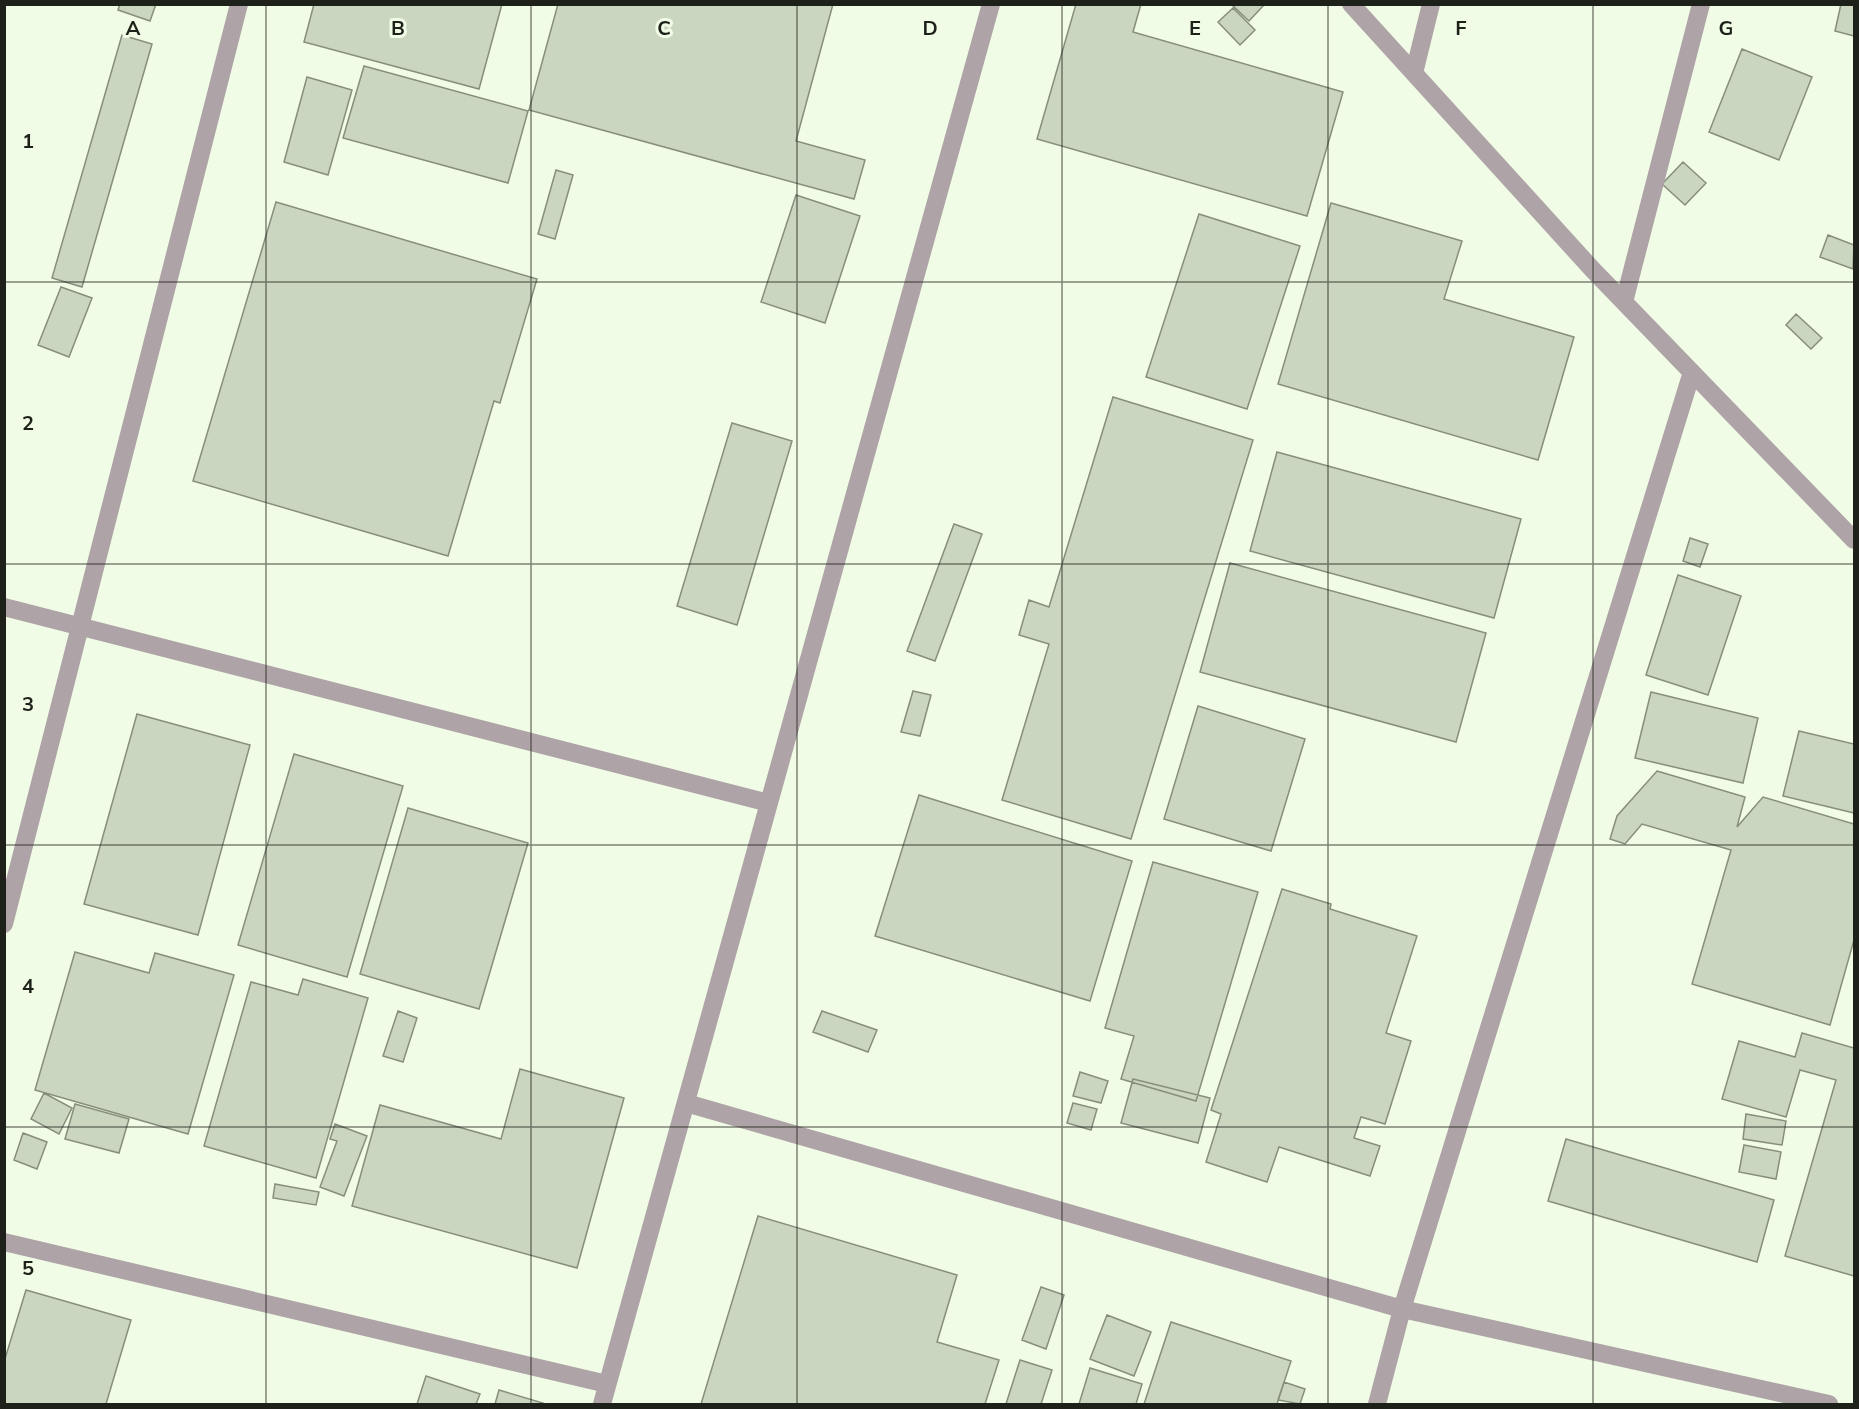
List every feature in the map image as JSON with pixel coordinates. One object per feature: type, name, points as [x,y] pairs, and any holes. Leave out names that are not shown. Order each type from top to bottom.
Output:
[{"type":"street","points":[[4,924],[239,4]]},
{"type":"street","points":[[602,1404],[991,4]]},
{"type":"street","points":[[1351,4],[1624,302],[1854,540]]},
{"type":"street","points":[[1414,73],[1431,4]]},
{"type":"street","points":[[1624,302],[1701,4]]},
{"type":"street","points":[[1377,1404],[1402,1309],[1692,372]]},
{"type":"street","points":[[4,607],[769,803]]},
{"type":"street","points":[[686,1103],[1402,1309],[1829,1404]]},
{"type":"street","points":[[4,1242],[608,1384]]},
{"type":"building","points":[[120,4],[156,4],[150,21],[118,10]]},
{"type":"building","points":[[314,4],[502,4],[479,89],[304,42]]},
{"type":"building","points":[[558,4],[833,4],[796,141],[865,160],[854,199],[529,110]]},
{"type":"building","points":[[1076,4],[1141,4],[1133,32],[1343,92],[1307,216],[1037,139]]},
{"type":"building","points":[[1231,4],[1261,4],[1263,6],[1249,21]]},
{"type":"building","points":[[1841,4],[1854,4],[1854,36],[1835,31]]},
{"type":"building","points":[[1233,8],[1255,30],[1240,45],[1218,22]]},
{"type":"building","points":[[122,35],[152,44],[82,287],[52,278]]},
{"type":"building","points":[[1742,49],[1812,77],[1779,160],[1709,132]]},
{"type":"building","points":[[364,66],[528,111],[508,183],[343,138]]},
{"type":"building","points":[[307,77],[352,90],[328,175],[284,162]]},
{"type":"building","points":[[1683,162],[1706,183],[1685,205],[1662,184]]},
{"type":"building","points":[[556,170],[573,175],[555,239],[538,234]]},
{"type":"building","points":[[796,195],[860,216],[825,323],[761,302]]},
{"type":"building","points":[[276,202],[537,279],[500,403],[494,401],[448,556],[193,481]]},
{"type":"building","points":[[1331,203],[1462,241],[1444,299],[1574,337],[1538,460],[1278,384]]},
{"type":"building","points":[[1199,214],[1300,246],[1247,409],[1146,377]]},
{"type":"building","points":[[1828,235],[1854,245],[1853,269],[1820,257]]},
{"type":"building","points":[[61,287],[92,298],[69,357],[38,345]]},
{"type":"building","points":[[1796,314],[1822,338],[1811,349],[1786,325]]},
{"type":"building","points":[[1113,397],[1253,440],[1131,839],[1002,800],[1049,644],[1019,635],[1029,600],[1049,607]]},
{"type":"building","points":[[732,423],[792,441],[737,625],[677,606]]},
{"type":"building","points":[[1277,452],[1521,519],[1494,618],[1250,551]]},
{"type":"building","points":[[954,524],[982,534],[935,661],[907,651]]},
{"type":"building","points":[[1690,538],[1708,544],[1700,567],[1683,561]]},
{"type":"building","points":[[1230,563],[1486,633],[1456,742],[1200,672]]},
{"type":"building","points":[[1678,575],[1741,596],[1708,695],[1646,675]]},
{"type":"building","points":[[913,691],[931,695],[920,736],[901,732]]},
{"type":"building","points":[[1651,692],[1758,718],[1743,783],[1635,758]]},
{"type":"building","points":[[1198,706],[1305,739],[1271,851],[1164,819]]},
{"type":"building","points":[[137,714],[250,745],[198,935],[84,904]]},
{"type":"building","points":[[1799,731],[1854,744],[1854,813],[1783,796]]},
{"type":"building","points":[[294,754],[403,786],[347,977],[238,945]]},
{"type":"building","points":[[1657,771],[1745,797],[1737,827],[1763,797],[1854,824],[1854,940],[1830,1025],[1692,984],[1731,850],[1642,824],[1625,844],[1610,839],[1617,816]]},
{"type":"building","points":[[919,795],[1132,861],[1090,1001],[875,936]]},
{"type":"building","points":[[408,808],[528,843],[479,1009],[360,974]]},
{"type":"building","points":[[1153,862],[1258,892],[1196,1101],[1121,1079],[1134,1036],[1105,1028]]},
{"type":"building","points":[[1282,889],[1331,904],[1330,909],[1417,936],[1386,1033],[1411,1041],[1385,1124],[1361,1117],[1354,1138],[1380,1146],[1370,1176],[1279,1147],[1267,1182],[1206,1162],[1221,1114],[1211,1110]]},
{"type":"building","points":[[75,952],[149,973],[155,953],[234,975],[188,1134],[35,1090]]},
{"type":"building","points":[[303,979],[368,998],[316,1178],[204,1146],[251,982],[298,995]]},
{"type":"building","points":[[398,1011],[417,1018],[403,1062],[383,1056]]},
{"type":"building","points":[[822,1011],[877,1030],[868,1052],[813,1032]]},
{"type":"building","points":[[1802,1033],[1854,1048],[1854,1276],[1785,1256],[1836,1080],[1800,1070],[1786,1117],[1722,1099],[1739,1041],[1795,1057]]},
{"type":"building","points":[[520,1069],[624,1098],[577,1268],[352,1206],[380,1105],[501,1139]]},
{"type":"building","points":[[1080,1072],[1108,1081],[1101,1103],[1073,1096]]},
{"type":"building","points":[[1133,1079],[1210,1098],[1198,1143],[1121,1123]]},
{"type":"building","points":[[44,1093],[72,1108],[59,1134],[31,1119]]},
{"type":"building","points":[[1073,1103],[1097,1109],[1091,1130],[1067,1123]]},
{"type":"building","points":[[75,1104],[129,1119],[119,1153],[65,1139]]},
{"type":"building","points":[[1746,1114],[1786,1121],[1782,1145],[1743,1139]]},
{"type":"building","points":[[335,1124],[367,1136],[344,1196],[320,1187],[337,1141],[330,1139]]},
{"type":"building","points":[[23,1133],[47,1142],[37,1169],[14,1160]]},
{"type":"building","points":[[1566,1139],[1774,1200],[1757,1262],[1548,1201]]},
{"type":"building","points":[[1744,1145],[1781,1152],[1776,1179],[1739,1172]]},
{"type":"building","points":[[275,1184],[319,1192],[316,1205],[273,1198]]},
{"type":"building","points":[[758,1216],[957,1275],[937,1342],[999,1360],[985,1404],[701,1404]]},
{"type":"building","points":[[1041,1287],[1064,1295],[1046,1349],[1022,1340]]},
{"type":"building","points":[[26,1290],[131,1320],[106,1404],[4,1404],[4,1362]]},
{"type":"building","points":[[1107,1315],[1151,1332],[1134,1376],[1090,1359]]},
{"type":"building","points":[[1171,1322],[1291,1361],[1277,1404],[1144,1404]]},
{"type":"building","points":[[1020,1360],[1052,1370],[1041,1404],[1006,1404]]},
{"type":"building","points":[[1090,1368],[1142,1384],[1136,1404],[1079,1404]]},
{"type":"building","points":[[426,1376],[480,1394],[476,1404],[417,1404]]},
{"type":"building","points":[[1284,1382],[1305,1389],[1300,1404],[1278,1400]]},
{"type":"building","points":[[499,1390],[543,1403],[495,1404]]}]
